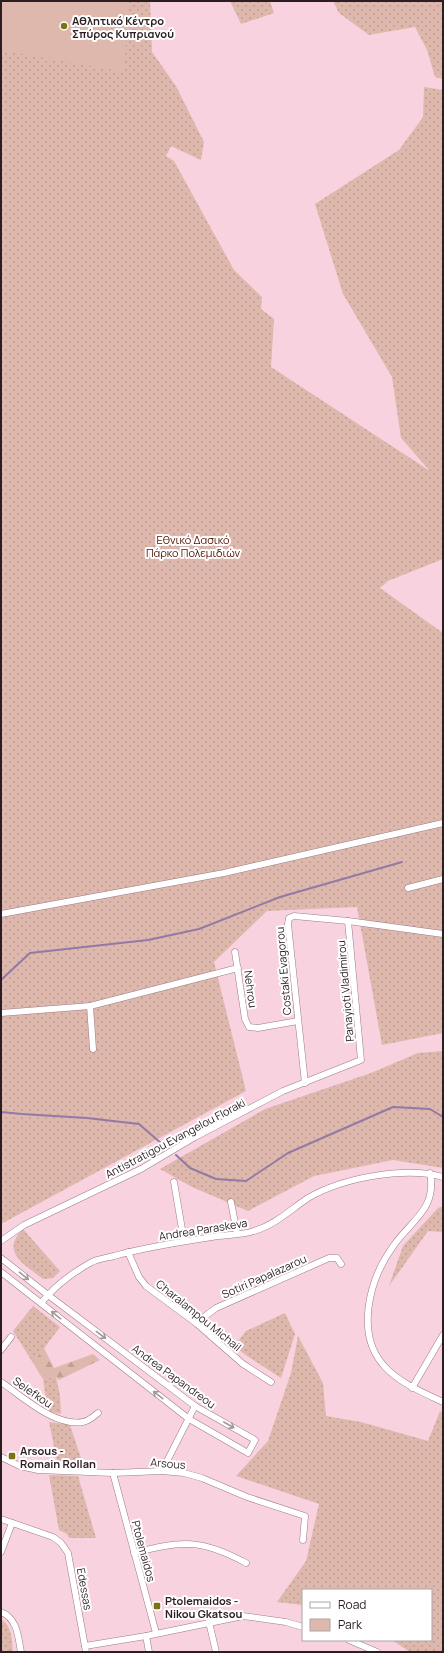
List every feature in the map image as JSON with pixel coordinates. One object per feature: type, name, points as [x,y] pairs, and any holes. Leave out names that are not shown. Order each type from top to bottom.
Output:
[{"type":"street","points":[[1,914],[224,873],[443,823]]},
{"type":"street","points":[[408,888],[443,879]]},
{"type":"street","name":"Costaki Evagorou","points":[[305,1082],[288,924],[289,918],[294,916],[348,921]]},
{"type":"street","points":[[348,921],[443,934]]},
{"type":"street","name":"Panayioti Vladimirou","points":[[348,921],[361,1060]]},
{"type":"street","name":"Nehrou","points":[[235,952],[245,1019],[249,1027],[258,1028],[298,1021]]},
{"type":"street","points":[[1,1013],[90,1006],[238,968]]},
{"type":"street","points":[[90,1006],[93,1049]]},
{"type":"street","name":"Antistratigou Evangelou Floraki","points":[[1,1241],[24,1225],[141,1169],[195,1137],[283,1092],[361,1060]]},
{"type":"street","name":"Andrea Paraskeva","points":[[41,1303],[48,1295],[71,1276],[92,1262],[128,1252],[184,1241],[252,1232],[269,1226],[309,1198],[340,1183],[393,1173],[430,1173],[443,1177]]},
{"type":"street","points":[[430,1173],[432,1185],[427,1205],[394,1245],[381,1266],[371,1293],[368,1328],[374,1352],[388,1370],[412,1388],[443,1402]]},
{"type":"street","points":[[174,1182],[184,1241]]},
{"type":"street","points":[[232,1202],[237,1233]]},
{"type":"street","name":"Charalampou Michail","points":[[128,1252],[139,1277],[146,1286],[196,1323],[243,1364],[271,1382]]},
{"type":"street","name":"Andrea Papandreou","points":[[1,1258],[195,1406],[256,1440],[248,1452],[189,1419],[1,1272]]},
{"type":"street","name":"Sotiri Papalazarou","points":[[196,1323],[216,1308],[328,1258],[337,1258],[340,1264]]},
{"type":"street","points":[[412,1388],[443,1335]]},
{"type":"street","points":[[1,1350],[11,1337]]},
{"type":"street","name":"Selefkou","points":[[1,1382],[50,1416],[65,1421],[82,1423],[90,1420],[98,1413]]},
{"type":"street","points":[[162,1471],[195,1406]]},
{"type":"street","name":"Arsous","points":[[1,1457],[20,1466],[38,1470],[113,1472],[162,1471],[184,1473],[202,1478],[247,1497],[305,1516],[303,1540]]},
{"type":"street","name":"Ptolemaidos","points":[[113,1472],[156,1633]]},
{"type":"street","points":[[1,1519],[12,1523],[1,1552]]},
{"type":"street","name":"Edessas","points":[[12,1523],[53,1537],[61,1543],[68,1553],[86,1649]]},
{"type":"street","points":[[134,1553],[161,1545],[198,1544],[216,1549],[246,1563]]},
{"type":"street","points":[[1,1612],[13,1621],[17,1630],[21,1652]]},
{"type":"street","points":[[86,1649],[208,1622],[243,1616],[286,1622],[302,1627]]},
{"type":"street","points":[[208,1622],[216,1652]]},
{"type":"street","points":[[146,1636],[149,1652]]},
{"type":"street","points":[[351,1641],[377,1652]]},
{"type":"green space","name":"Εθνικό Δασικό Πάρκο Πολεμιδιών","points":[[1,1],[150,1],[152,52],[176,86],[204,142],[201,160],[171,146],[166,156],[174,161],[234,270],[262,297],[261,309],[274,319],[271,367],[430,471],[401,438],[392,377],[343,294],[315,204],[399,150],[423,117],[424,87],[443,90],[443,559],[388,581],[380,588],[443,633],[443,1033],[382,1045],[357,907],[267,911],[214,962],[246,1091],[1,1224]]},
{"type":"green space","name":"Αθλητικό Κέντρο Σπύρος Κυπριανού","points":[[1,1],[129,1],[124,72],[1,50]]},
{"type":"green space","points":[[230,1],[270,1],[274,13],[241,24]]},
{"type":"green space","points":[[333,1],[443,1],[443,79],[435,77],[427,50],[415,27],[369,35],[339,13]]},
{"type":"green space","points":[[443,1051],[443,1168],[393,1160],[314,1176],[248,1211],[192,1187],[160,1169],[265,1109],[371,1073],[418,1053]]},
{"type":"green space","points":[[443,1206],[443,1232],[428,1231],[389,1286],[403,1246],[438,1208]]},
{"type":"green space","points":[[23,1229],[60,1271],[53,1278],[43,1279],[22,1263],[17,1257],[14,1251],[14,1244],[16,1237]]},
{"type":"green space","points":[[33,1306],[60,1327],[33,1363],[13,1331]]},
{"type":"green space","points":[[285,1313],[295,1334],[281,1378],[234,1346],[246,1331]]},
{"type":"green space","points":[[298,1336],[323,1383],[326,1416],[361,1422],[428,1441],[440,1411],[443,1413],[443,1652],[410,1652],[394,1641],[432,1641],[432,1589],[302,1589],[302,1605],[277,1602],[306,1561],[319,1504],[236,1476],[268,1441],[291,1373]]},
{"type":"green space","points":[[44,1348],[54,1368],[93,1354],[100,1360],[59,1380],[56,1377],[43,1379],[33,1363]]},
{"type":"green space","points":[[56,1377],[60,1395],[61,1414],[51,1412],[47,1408],[43,1379]]},
{"type":"green space","points":[[49,1422],[70,1425],[82,1461],[57,1461]]},
{"type":"green space","points":[[49,1475],[78,1476],[96,1538],[69,1538],[67,1534],[59,1530]]},
{"type":"green space","points":[[1,1619],[5,1622],[9,1629],[12,1638],[13,1652],[1,1652]]},
{"type":"waterway","points":[[1,980],[30,953],[148,940],[199,929],[280,897],[402,862]]},
{"type":"waterway","points":[[176,1155],[190,1168],[216,1179],[246,1181],[288,1153],[393,1107],[430,1109],[443,1117]]},
{"type":"waterway","points":[[1,1112],[87,1118],[139,1124],[162,1144]]},
{"type":"place","name":"Αθλητικό Κέντρο Σπύρος Κυπριανού","points":[[64,26]]},
{"type":"place","name":"Arsous - Romain Rollan","points":[[12,1456]]},
{"type":"place","name":"Ptolemaidos - Nikou Gkatsou","points":[[157,1606]]}]
